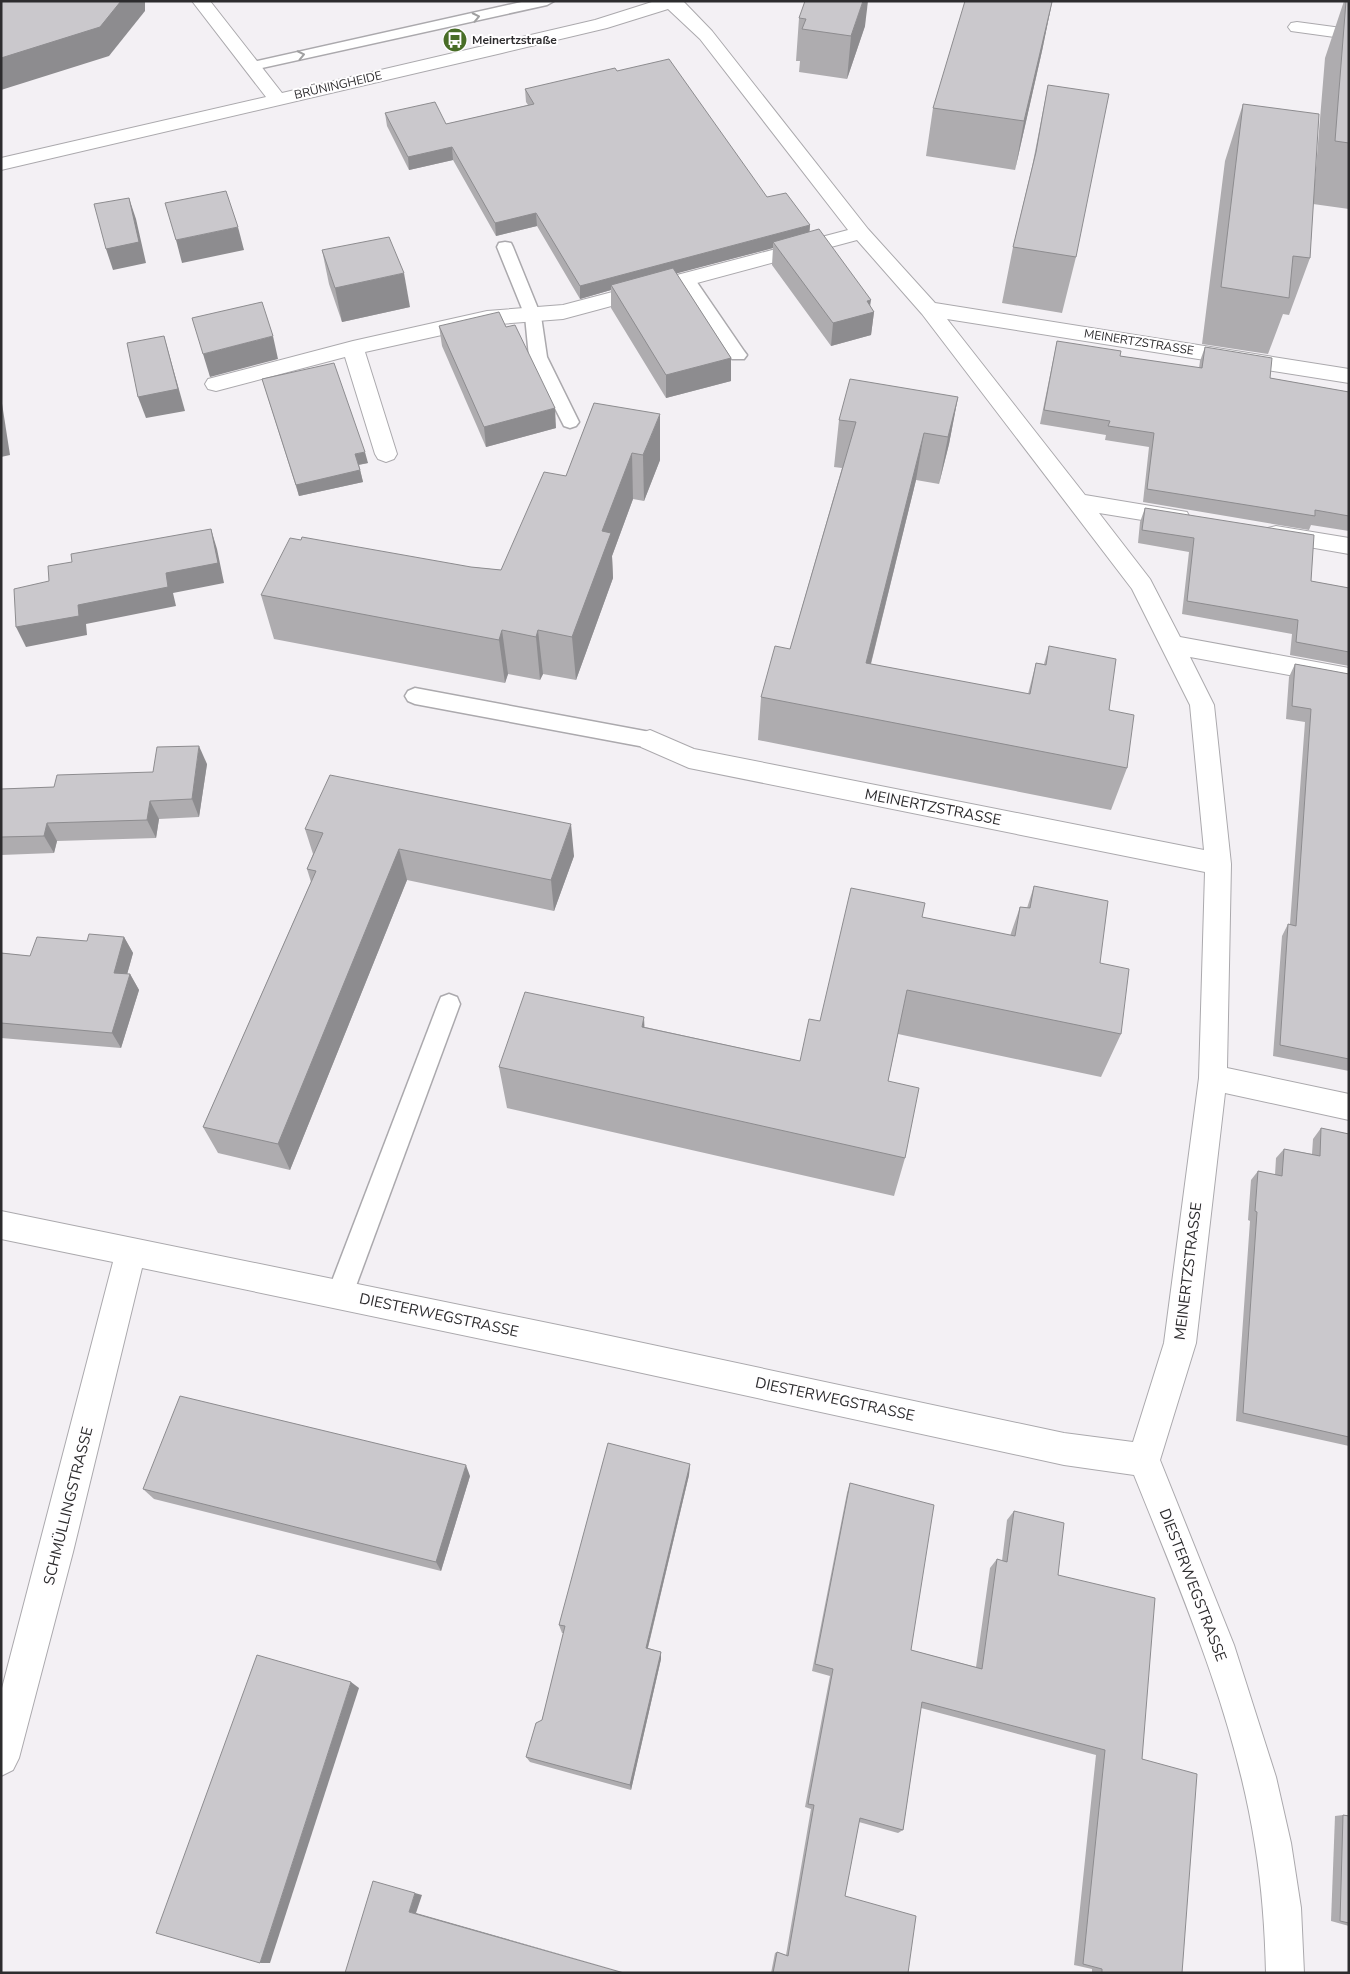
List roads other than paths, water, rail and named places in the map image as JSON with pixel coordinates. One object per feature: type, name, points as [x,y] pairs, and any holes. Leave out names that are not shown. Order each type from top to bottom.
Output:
[{"type":"street","points":[[201,1],[278,100]]},
{"type":"street","name":"BRÜNINGHEIDE","points":[[1,164],[502,48],[600,24],[672,2]]},
{"type":"street","name":"MEINERTZSTRASSE","points":[[672,2],[706,35],[861,233],[929,308],[1142,585],[1202,705],[1218,864],[1213,1078],[1180,1343],[1144,1460]]},
{"type":"street","points":[[1297,27],[1349,34]]},
{"type":"street","points":[[216,384],[353,348],[487,318],[533,316],[563,312],[861,233]]},
{"type":"street","name":"MEINERTZSTRASSE","points":[[929,308],[1349,376]]},
{"type":"street","points":[[353,348],[386,454]]},
{"type":"street","points":[[1078,502],[1204,522]]},
{"type":"street","points":[[1253,530],[1349,546]]},
{"type":"street","points":[[1172,645],[1349,677]]},
{"type":"street","name":"MEINERTZSTRASSE","points":[[650,740],[689,758],[1218,864]]},
{"type":"street","points":[[1213,1078],[1349,1107]]},
{"type":"street","name":"DIESTERWEGSTRASSE","points":[[1,1225],[340,1294],[1064,1449],[1144,1460],[1195,1582],[1255,1767],[1277,1874],[1285,1973]]},
{"type":"street","name":"SCHMÜLLINGSTRASSE","points":[[1,1758],[56,1552],[131,1252]]},
{"type":"lane","points":[[253,66],[547,1]]},
{"type":"lane","points":[[505,247],[533,316],[538,356],[570,422]]},
{"type":"lane","points":[[686,279],[738,355]]},
{"type":"lane","points":[[414,696],[650,740]]},
{"type":"lane","points":[[340,1294],[449,1004]]},
{"type":"place","name":"Meinertzstraße","points":[[455,40]]}]
